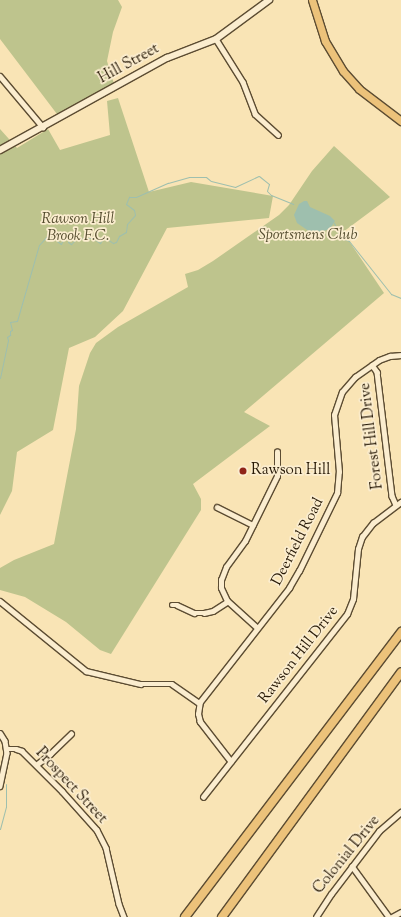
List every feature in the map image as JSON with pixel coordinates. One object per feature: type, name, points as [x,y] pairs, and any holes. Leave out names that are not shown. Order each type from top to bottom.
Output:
[{"type":"highway","points":[[184,917],[401,632]]},
{"type":"highway","points":[[222,917],[401,672]]},
{"type":"main road","points":[[312,0],[327,43],[344,73],[359,89],[401,121]]},
{"type":"street","name":"Hill Street","points":[[0,150],[167,58],[216,39],[269,0]]},
{"type":"street","points":[[216,39],[243,82],[255,114],[278,135]]},
{"type":"street","points":[[0,76],[43,127]]},
{"type":"street","name":"Deerfield Road","points":[[199,703],[295,578],[336,493],[339,472],[334,411],[344,388],[372,365],[385,357],[401,355]]},
{"type":"street","name":"Forest Hill Drive","points":[[372,365],[377,372],[392,496],[396,505]]},
{"type":"street","points":[[257,628],[227,602],[221,588],[223,574],[245,541],[278,476],[277,452]]},
{"type":"street","name":"Rawson Hill Drive","points":[[203,797],[347,614],[353,599],[358,549],[362,537],[370,526],[401,502]]},
{"type":"street","points":[[217,507],[253,525]]},
{"type":"street","points":[[0,601],[86,671],[140,684],[172,684],[199,703],[198,715],[200,722],[231,762]]},
{"type":"street","points":[[172,605],[177,605],[194,613],[204,613],[216,609],[227,602]]},
{"type":"street","points":[[0,733],[7,749],[6,761],[0,786]]},
{"type":"street","points":[[36,765],[71,734]]},
{"type":"street","name":"Prospect Street","points":[[7,749],[20,750],[75,804],[100,834],[106,848],[119,904],[124,917]]},
{"type":"street","name":"Colonial Drive","points":[[316,917],[330,894],[382,828],[401,812]]},
{"type":"street","points":[[352,866],[390,917],[401,912]]},
{"type":"green space","points":[[0,0],[118,0],[122,7],[113,32],[107,61],[115,87],[60,118],[0,39]]},
{"type":"green space","name":"Rawson Hill Brook F.C.","points":[[118,98],[149,192],[191,182],[273,196],[269,218],[167,228],[123,311],[95,337],[69,348],[53,430],[17,452],[12,491],[0,515],[0,129],[17,148],[48,129],[60,150],[110,135],[107,101]]},
{"type":"green space","name":"Rawson Hill","points":[[334,146],[390,197],[343,232],[384,293],[244,412],[270,426],[193,484],[201,499],[201,510],[111,654],[100,650],[66,622],[25,597],[0,590],[0,568],[14,560],[54,544],[76,429],[79,386],[90,353],[96,343],[118,327],[188,287],[185,274],[198,270],[213,261],[279,215],[289,205],[312,171]]},
{"type":"shaded area","points":[[307,201],[310,207],[330,216],[335,221],[330,229],[313,234],[297,223],[294,215],[299,204]]},
{"type":"waterway","points":[[0,378],[8,340],[7,337],[10,335],[10,331],[12,330],[10,322],[17,321],[39,245],[50,230],[53,234],[57,233],[57,241],[61,244],[64,237],[69,239],[68,242],[71,244],[76,239],[86,238],[93,238],[100,243],[104,237],[113,243],[116,242],[119,236],[126,232],[127,224],[135,215],[134,210],[126,204],[129,197],[136,197],[168,183],[189,177],[206,177],[211,181],[235,187],[259,176],[269,184],[267,191],[271,195],[293,204]]},
{"type":"waterway","points":[[334,223],[340,237],[349,241],[391,294],[401,298]]},
{"type":"waterway","points":[[0,829],[6,807],[6,784]]},
{"type":"place","name":"Rawson Hill","points":[[243,471]]},
{"type":"park label","name":"Sportsmens Club","points":[[308,236]]}]
